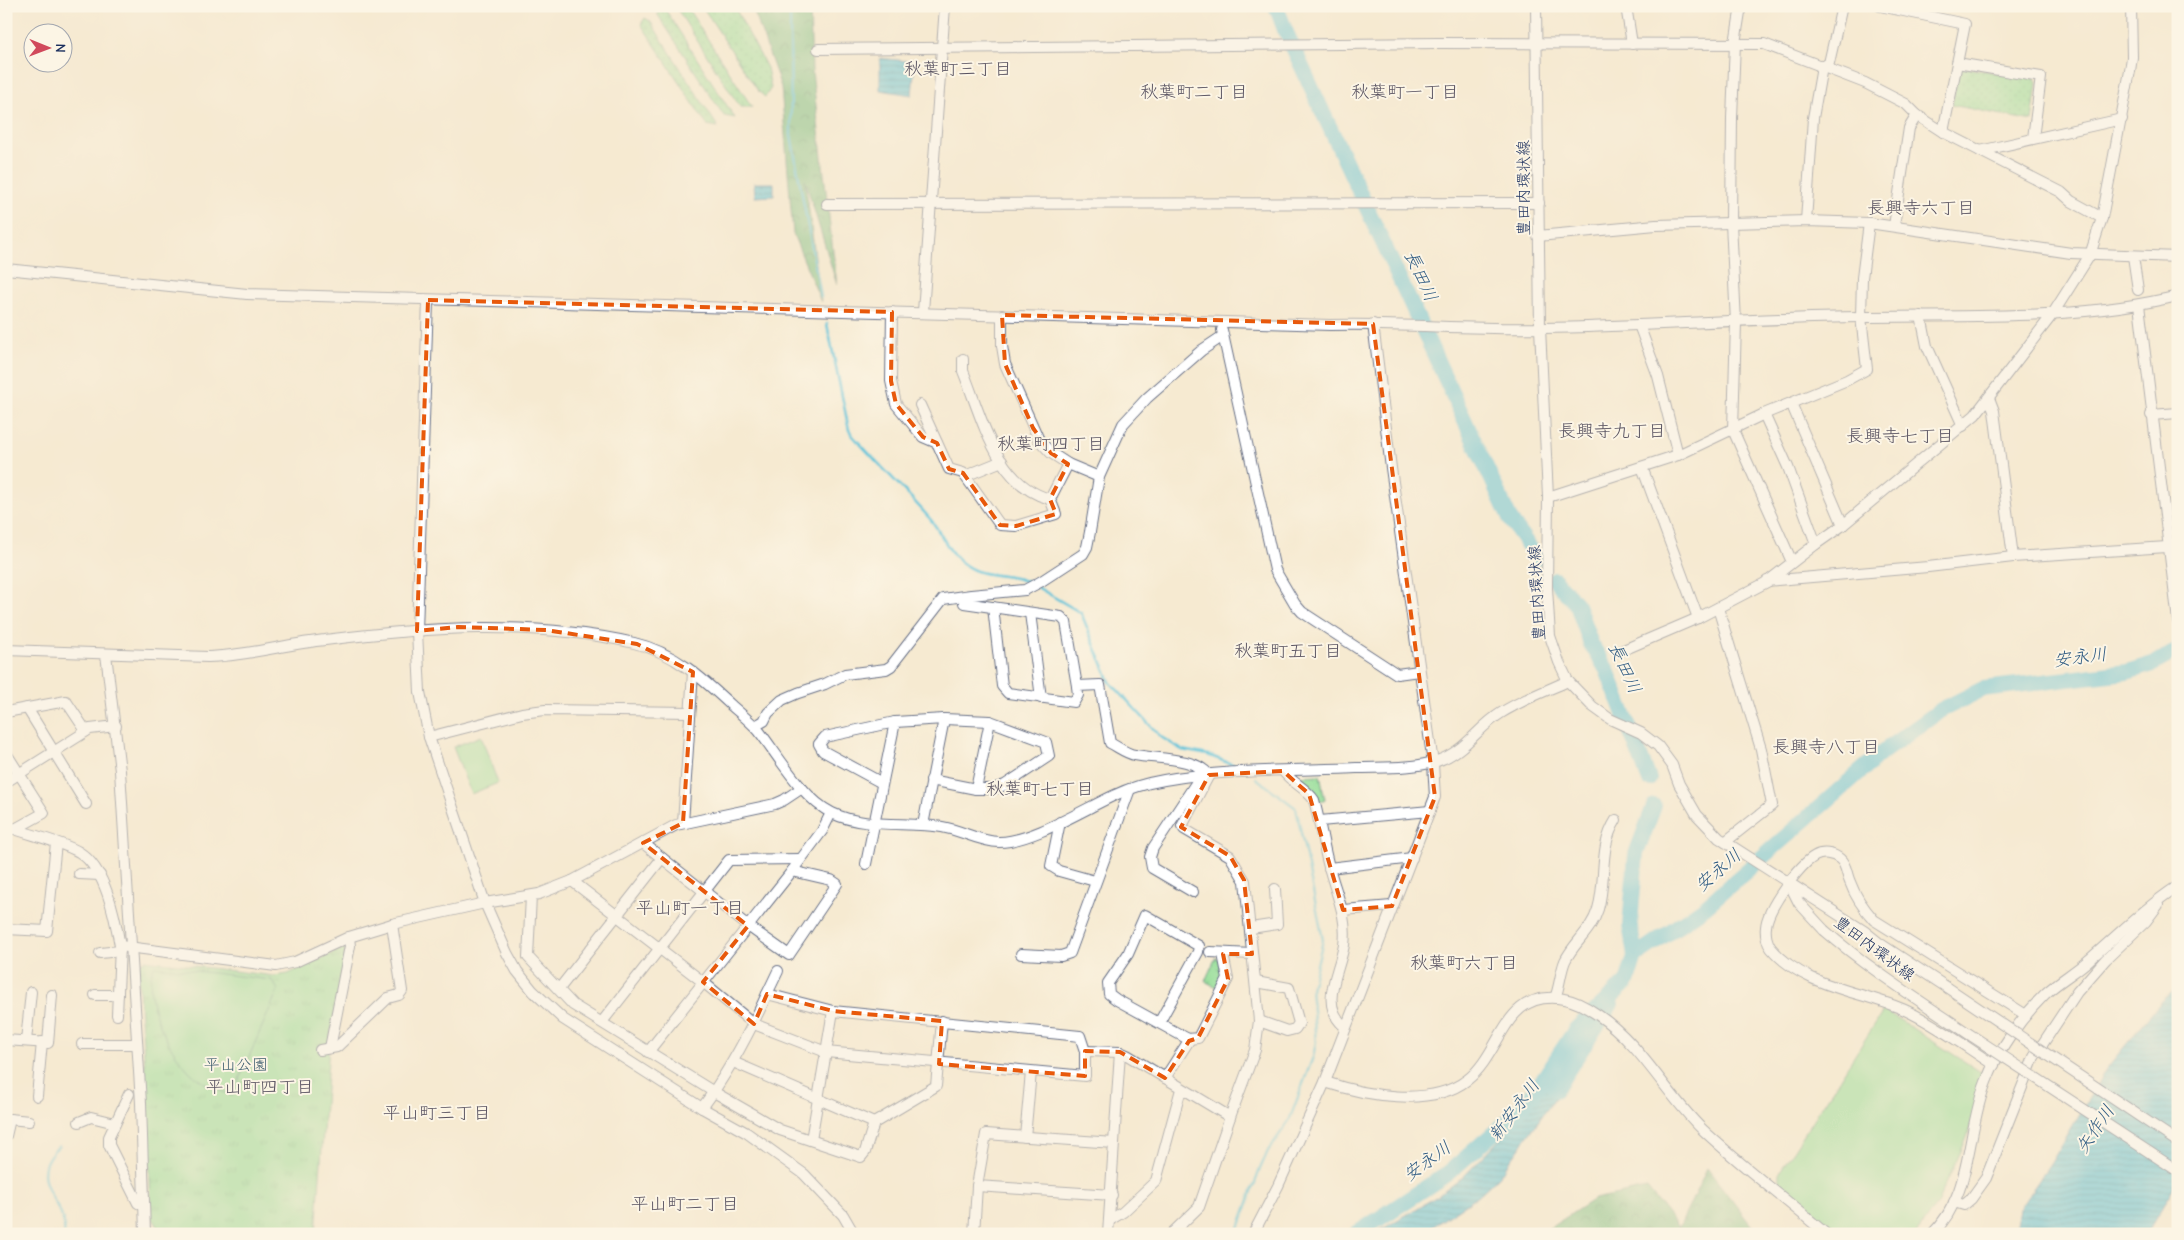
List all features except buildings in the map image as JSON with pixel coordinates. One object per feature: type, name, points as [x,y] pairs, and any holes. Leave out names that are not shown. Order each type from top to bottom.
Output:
[{"type":"street","points":[[923,312],[945,6]]},
{"type":"street","name":"豊田内環状線","points":[[1536,6],[1540,328],[1548,497],[1547,588],[1550,636],[1568,681],[1592,706],[1610,719],[1641,733],[1658,746],[1672,765],[1679,784],[1697,814],[1725,842],[1864,931],[1879,943],[2178,1142]]},
{"type":"street","points":[[1626,6],[1632,44]]},
{"type":"street","points":[[1741,6],[1735,43],[1732,118],[1731,223],[1736,322],[1733,430],[1792,562]]},
{"type":"street","points":[[1806,221],[1813,118],[1822,67],[1829,62],[1842,6]]},
{"type":"street","points":[[1880,6],[1918,10],[1965,24],[1943,132]]},
{"type":"street","points":[[1621,651],[1698,618],[1767,582],[1843,525],[1963,426],[1989,398],[2052,315],[2090,255],[2102,218],[2122,119],[2132,58],[2131,6]]},
{"type":"street","points":[[818,48],[942,49],[1291,45],[1764,44],[1865,83],[1906,104],[1917,115],[1943,132],[2061,192],[2102,218]]},
{"type":"street","points":[[1957,63],[2041,77],[2033,138]]},
{"type":"street","points":[[1894,226],[1909,128],[1917,115]]},
{"type":"street","points":[[1980,151],[2122,119]]},
{"type":"street","points":[[827,204],[1539,202]]},
{"type":"street","points":[[1538,236],[1656,225],[1806,221],[1869,223],[2090,255],[2178,257]]},
{"type":"street","points":[[1548,497],[1678,456],[1764,414],[1847,380],[1867,369],[1861,317],[1862,278],[1869,223]]},
{"type":"street","points":[[2133,256],[2138,290]]},
{"type":"street","points":[[6,269],[247,294],[1330,325],[1373,324],[1540,328],[1861,317],[2052,315],[2139,305],[2178,296]]},
{"type":"street","points":[[428,300],[417,631],[420,692],[429,737],[485,903],[517,971],[547,1004],[575,1028],[702,1108],[747,1133],[804,1174],[843,1215],[854,1234]]},
{"type":"street","points":[[2139,305],[2167,546],[2178,620]]},
{"type":"street","points":[[892,312],[890,381],[896,404],[923,437],[937,443]]},
{"type":"street","points":[[1002,315],[1002,346],[1005,364],[1025,405],[1039,440],[1051,453],[1068,464],[1099,477]]},
{"type":"street","points":[[1921,316],[1927,346],[1963,426]]},
{"type":"street","points":[[1222,321],[1223,336],[1275,570],[1284,586],[1302,612],[1398,674],[1419,671]]},
{"type":"street","points":[[1253,1234],[1278,1186],[1325,1082],[1345,1026],[1435,797],[1433,763],[1391,468],[1373,324]]},
{"type":"street","points":[[1639,325],[1658,376],[1678,456]]},
{"type":"street","points":[[755,726],[764,721],[768,713],[782,700],[798,693],[825,684],[845,674],[886,670],[943,599],[1020,591],[1030,588],[1078,558],[1087,547],[1099,477],[1122,424],[1202,350],[1223,336]]},
{"type":"street","points":[[963,359],[963,371],[996,452],[1017,482],[1038,496],[1050,499]]},
{"type":"street","points":[[1989,398],[1994,410],[2013,557]]},
{"type":"street","points":[[1791,403],[1843,525]]},
{"type":"street","points":[[920,405],[949,469],[965,476],[1000,525],[1016,526],[1056,514],[1050,499],[1068,464]]},
{"type":"street","points":[[2151,415],[2178,413]]},
{"type":"street","points":[[1764,414],[1788,467],[1816,544]]},
{"type":"street","points":[[965,476],[1002,461]]},
{"type":"street","points":[[1642,467],[1698,618]]},
{"type":"street","points":[[1767,582],[2013,557],[2167,546]]},
{"type":"street","points":[[964,603],[1061,617],[1066,622],[1077,686],[1078,695],[1074,702],[1008,694],[1002,686],[993,608]]},
{"type":"street","points":[[1718,608],[1761,749],[1772,805],[1725,842]]},
{"type":"street","points":[[1030,613],[1041,698]]},
{"type":"street","points":[[6,650],[225,656],[324,640],[458,627],[513,628],[580,633],[637,644],[662,653],[706,680],[755,726],[802,788],[832,813],[852,819],[873,822],[945,827],[991,841],[1001,842],[1011,841],[1060,822],[1130,788],[1165,780],[1283,771],[1392,767],[1433,763],[1456,753],[1501,712],[1568,681]]},
{"type":"street","points":[[106,654],[120,770],[124,949],[119,974],[117,1015]]},
{"type":"street","points":[[683,823],[693,672]]},
{"type":"street","points":[[1077,686],[1100,685],[1110,743],[1134,755],[1177,761],[1204,768],[1205,776],[1182,826],[1230,856],[1245,881],[1259,1021],[1255,1050],[1199,1207],[1171,1234]]},
{"type":"street","points":[[6,712],[66,700],[86,731]]},
{"type":"street","points":[[27,708],[86,804]]},
{"type":"street","points":[[429,737],[545,710],[689,712]]},
{"type":"street","points":[[923,824],[944,719]]},
{"type":"street","points":[[882,783],[823,751],[819,744],[825,737],[895,722],[944,719],[990,720],[1046,742],[1049,756],[1005,785],[976,789],[931,780]]},
{"type":"street","points":[[976,789],[990,720]]},
{"type":"street","points":[[866,864],[873,822],[895,722]]},
{"type":"street","points":[[6,782],[86,731],[116,726]]},
{"type":"street","points":[[6,754],[44,813],[10,828]]},
{"type":"street","points":[[1283,771],[1291,782],[1310,794],[1314,800],[1329,868],[1343,910],[1344,945],[1332,991],[1331,1007],[1334,1015],[1345,1026]]},
{"type":"street","points":[[1193,892],[1152,868],[1150,857],[1153,848],[1205,776]]},
{"type":"street","points":[[100,953],[124,949],[276,966],[295,962],[349,937],[392,924],[485,903],[531,896],[572,881],[683,823],[775,804],[802,788]]},
{"type":"street","points":[[1021,954],[1061,956],[1070,953],[1130,788]]},
{"type":"street","points":[[1320,821],[1430,811]]},
{"type":"street","points":[[648,1052],[792,871],[822,831],[832,813]]},
{"type":"street","points":[[1555,998],[1566,960],[1594,921],[1602,895],[1603,853],[1607,838],[1616,820]]},
{"type":"street","points":[[1060,822],[1051,866],[1059,871],[1095,882]]},
{"type":"street","points":[[10,828],[43,837],[78,851],[88,858],[100,875],[116,923],[132,975],[141,1103],[145,1234]]},
{"type":"street","points":[[6,929],[47,931],[56,843]]},
{"type":"street","points":[[643,843],[748,926],[789,955],[837,884],[831,880],[792,871]]},
{"type":"street","points":[[1994,1065],[1914,1014],[1825,984],[1801,972],[1782,958],[1770,947],[1766,935],[1766,925],[1789,883],[1814,856],[1827,853],[1840,859],[1846,866],[1849,881],[1857,896],[1874,920],[2026,1015]]},
{"type":"street","points":[[559,989],[662,858]]},
{"type":"street","points":[[1329,868],[1412,858]]},
{"type":"street","points":[[602,1022],[729,860],[800,859]]},
{"type":"street","points":[[79,874],[100,875]]},
{"type":"street","points":[[572,881],[703,982],[754,1024],[826,1052],[939,1064],[1085,1076],[1085,1051],[1080,1036],[833,1011],[767,994]]},
{"type":"street","name":"豊田内環状線","points":[[1789,883],[1800,903],[1824,930],[1851,953],[2061,1096],[2178,1171]]},
{"type":"street","points":[[1932,1234],[1954,1202],[1966,1166],[1982,1094],[1994,1065],[2026,1015],[2046,993],[2088,961],[2137,916],[2178,886]]},
{"type":"street","points":[[1250,928],[1277,924],[1275,889]]},
{"type":"street","points":[[1954,1202],[1964,1205],[1971,1199],[1986,1178],[2034,1057],[2077,992],[2106,959],[2146,921],[2168,892]]},
{"type":"street","points":[[531,896],[528,957],[573,1005],[714,1092],[780,1130],[860,1157],[865,1152],[874,1123],[936,1086],[942,1021]]},
{"type":"street","points":[[1343,910],[1392,906]]},
{"type":"street","points":[[1159,1022],[1198,952],[1199,946],[1145,915],[1128,954],[1108,983],[1109,994],[1117,1000],[1190,1039],[1198,1038],[1228,979],[1223,954]]},
{"type":"street","points":[[349,937],[350,946],[325,1049],[337,1047],[388,998],[399,995],[402,992],[392,924]]},
{"type":"street","points":[[1210,952],[1252,954]]},
{"type":"street","points":[[702,1108],[733,1062],[754,1024],[778,971]]},
{"type":"street","points":[[119,974],[132,975]]},
{"type":"street","points":[[1256,982],[1289,988],[1299,1023],[1295,1030],[1287,1031],[1259,1021]]},
{"type":"street","points":[[26,1042],[31,992]]},
{"type":"street","points":[[95,994],[118,995]]},
{"type":"street","points":[[6,1040],[48,1043],[52,995]]},
{"type":"street","points":[[1325,1082],[1378,1096],[1432,1094],[1454,1087],[1474,1074],[1506,1022],[1517,1011],[1539,999],[1564,999],[1586,1007],[1610,1023],[1639,1051],[1701,1127],[1826,1234]]},
{"type":"street","points":[[811,1140],[833,1011]]},
{"type":"street","points":[[1164,1078],[1190,1039]]},
{"type":"street","points":[[37,1096],[42,1042]]},
{"type":"street","points":[[82,1044],[136,1044]]},
{"type":"street","points":[[1085,1051],[1128,1054],[1181,1089],[1230,1117]]},
{"type":"street","points":[[1108,1234],[1120,1052]]},
{"type":"street","points":[[733,1062],[818,1097],[874,1123]]},
{"type":"street","points":[[1025,1137],[1032,1072]]},
{"type":"street","points":[[1110,1220],[1123,1212],[1156,1181],[1181,1089]]},
{"type":"street","points":[[128,1094],[109,1137],[109,1145],[138,1203],[144,1206]]},
{"type":"street","points":[[79,1122],[91,1117],[115,1123]]},
{"type":"street","points":[[6,1136],[10,1119],[29,1121]]},
{"type":"street","points":[[974,1234],[977,1186],[986,1134],[1114,1142]]},
{"type":"street","points":[[977,1186],[1112,1195]]},
{"type":"highlighted area","points":[[428,300],[892,312],[891,381],[896,404],[923,437],[937,443],[949,469],[963,473],[1000,525],[1016,526],[1056,514],[1050,499],[1068,464],[1051,453],[1033,428],[1005,364],[1002,315],[1373,324],[1435,797],[1392,906],[1343,910],[1309,794],[1283,771],[1209,775],[1181,827],[1230,856],[1244,880],[1252,954],[1223,954],[1228,979],[1198,1038],[1189,1041],[1165,1078],[1120,1052],[1085,1051],[1085,1076],[939,1064],[942,1021],[833,1011],[767,994],[754,1024],[703,982],[748,926],[643,843],[683,823],[693,672],[637,644],[546,630],[458,627],[417,631]]},
{"type":"green space","points":[[675,6],[686,6],[752,107],[740,107]]},
{"type":"green space","points":[[702,6],[734,6],[767,68],[771,88],[765,97],[758,91]]},
{"type":"green space","points":[[752,6],[810,6],[812,71],[837,285],[805,180],[821,302],[793,234],[781,87]]},
{"type":"green space","points":[[665,9],[735,118],[724,116],[658,15],[658,10]]},
{"type":"green space","points":[[645,18],[650,21],[718,127],[707,125],[641,24]]},
{"type":"green space","points":[[1962,67],[2035,79],[2037,83],[2032,121],[1952,105],[1959,69]]},
{"type":"green space","points":[[481,736],[498,783],[471,794],[453,747]]},
{"type":"green space","points":[[1320,775],[1325,800],[1323,801],[1318,801],[1300,783],[1299,776]]},
{"type":"green space","name":"平山公園","points":[[346,947],[329,1046],[316,1234],[163,1234],[151,1216],[148,1106],[137,964],[145,960],[274,976],[288,974]]},
{"type":"green space","points":[[1216,957],[1220,960],[1225,980],[1220,989],[1205,981]]},
{"type":"green space","points":[[154,966],[272,980],[278,990],[232,1096],[198,1079],[189,1071],[172,1049],[158,1022],[154,1007],[151,979]]},
{"type":"green space","points":[[1884,1010],[1987,1076],[1966,1140],[1937,1204],[1918,1231],[1915,1234],[1839,1234],[1783,1186],[1779,1181],[1779,1173]]},
{"type":"green space","points":[[1707,1168],[1758,1234],[1545,1234],[1548,1229],[1594,1199],[1647,1188],[1679,1228]]},
{"type":"water","points":[[880,58],[915,62],[912,95],[880,90]]},
{"type":"water","points":[[754,183],[774,183],[774,196],[755,197]]},
{"type":"water","name":"矢作川","points":[[2178,987],[2178,1182],[2146,1234],[2014,1234],[2019,1209],[2051,1163],[2106,1069],[2161,1002]]},
{"type":"water","points":[[1575,1070],[1500,1175],[1479,1195],[1422,1234],[1374,1234],[1439,1195],[1463,1177],[1518,1121],[1551,1076]]},
{"type":"waterway","points":[[790,6],[791,135],[821,297]]},
{"type":"waterway","name":"長田川","points":[[1276,6],[1285,30],[1510,519],[1537,558]]},
{"type":"waterway","points":[[827,324],[849,430],[853,436],[931,520],[959,561],[980,572],[1030,583]]},
{"type":"waterway","name":"長田川","points":[[1555,580],[1577,605],[1591,644],[1607,670],[1649,779]]},
{"type":"waterway","points":[[1037,587],[1081,613],[1110,682],[1161,737],[1182,750],[1208,755],[1239,767]]},
{"type":"waterway","name":"安永川","points":[[1356,1234],[1448,1173],[1517,1113],[1540,1084],[1576,1029],[1627,982],[1635,956],[1705,907],[1884,751],[1941,710],[1983,689],[2127,672],[2153,664],[2178,650]]},
{"type":"waterway","points":[[1235,1234],[1239,1228],[1268,1151],[1289,1121],[1313,1057],[1316,1042],[1311,989],[1323,940],[1296,808],[1256,778]]},
{"type":"waterway","name":"長田川","points":[[1635,956],[1630,925],[1636,854],[1654,806]]},
{"type":"waterway","name":"新安永川","points":[[1555,1090],[1611,1004]]},
{"type":"waterway","points":[[59,1146],[49,1157],[44,1177],[61,1214],[64,1234]]},
{"type":"district","name":"秋葉町三丁目","points":[[958,69]]},
{"type":"district","name":"秋葉町二丁目","points":[[1194,92]]},
{"type":"district","name":"秋葉町一丁目","points":[[1405,92]]},
{"type":"district","name":"長興寺六丁目","points":[[1921,208]]},
{"type":"district","name":"長興寺九丁目","points":[[1612,431]]},
{"type":"district","name":"長興寺七丁目","points":[[1900,436]]},
{"type":"district","name":"秋葉町四丁目","points":[[1051,444]]},
{"type":"district","name":"秋葉町五丁目","points":[[1288,651]]},
{"type":"district","name":"長興寺八丁目","points":[[1826,747]]},
{"type":"district","name":"秋葉町七丁目","points":[[1040,789]]},
{"type":"district","name":"平山町一丁目","points":[[690,908]]},
{"type":"district","name":"秋葉町六丁目","points":[[1464,963]]},
{"type":"district","name":"平山町四丁目","points":[[260,1087]]},
{"type":"district","name":"平山町三丁目","points":[[437,1113]]},
{"type":"district","name":"平山町二丁目","points":[[685,1204]]}]
